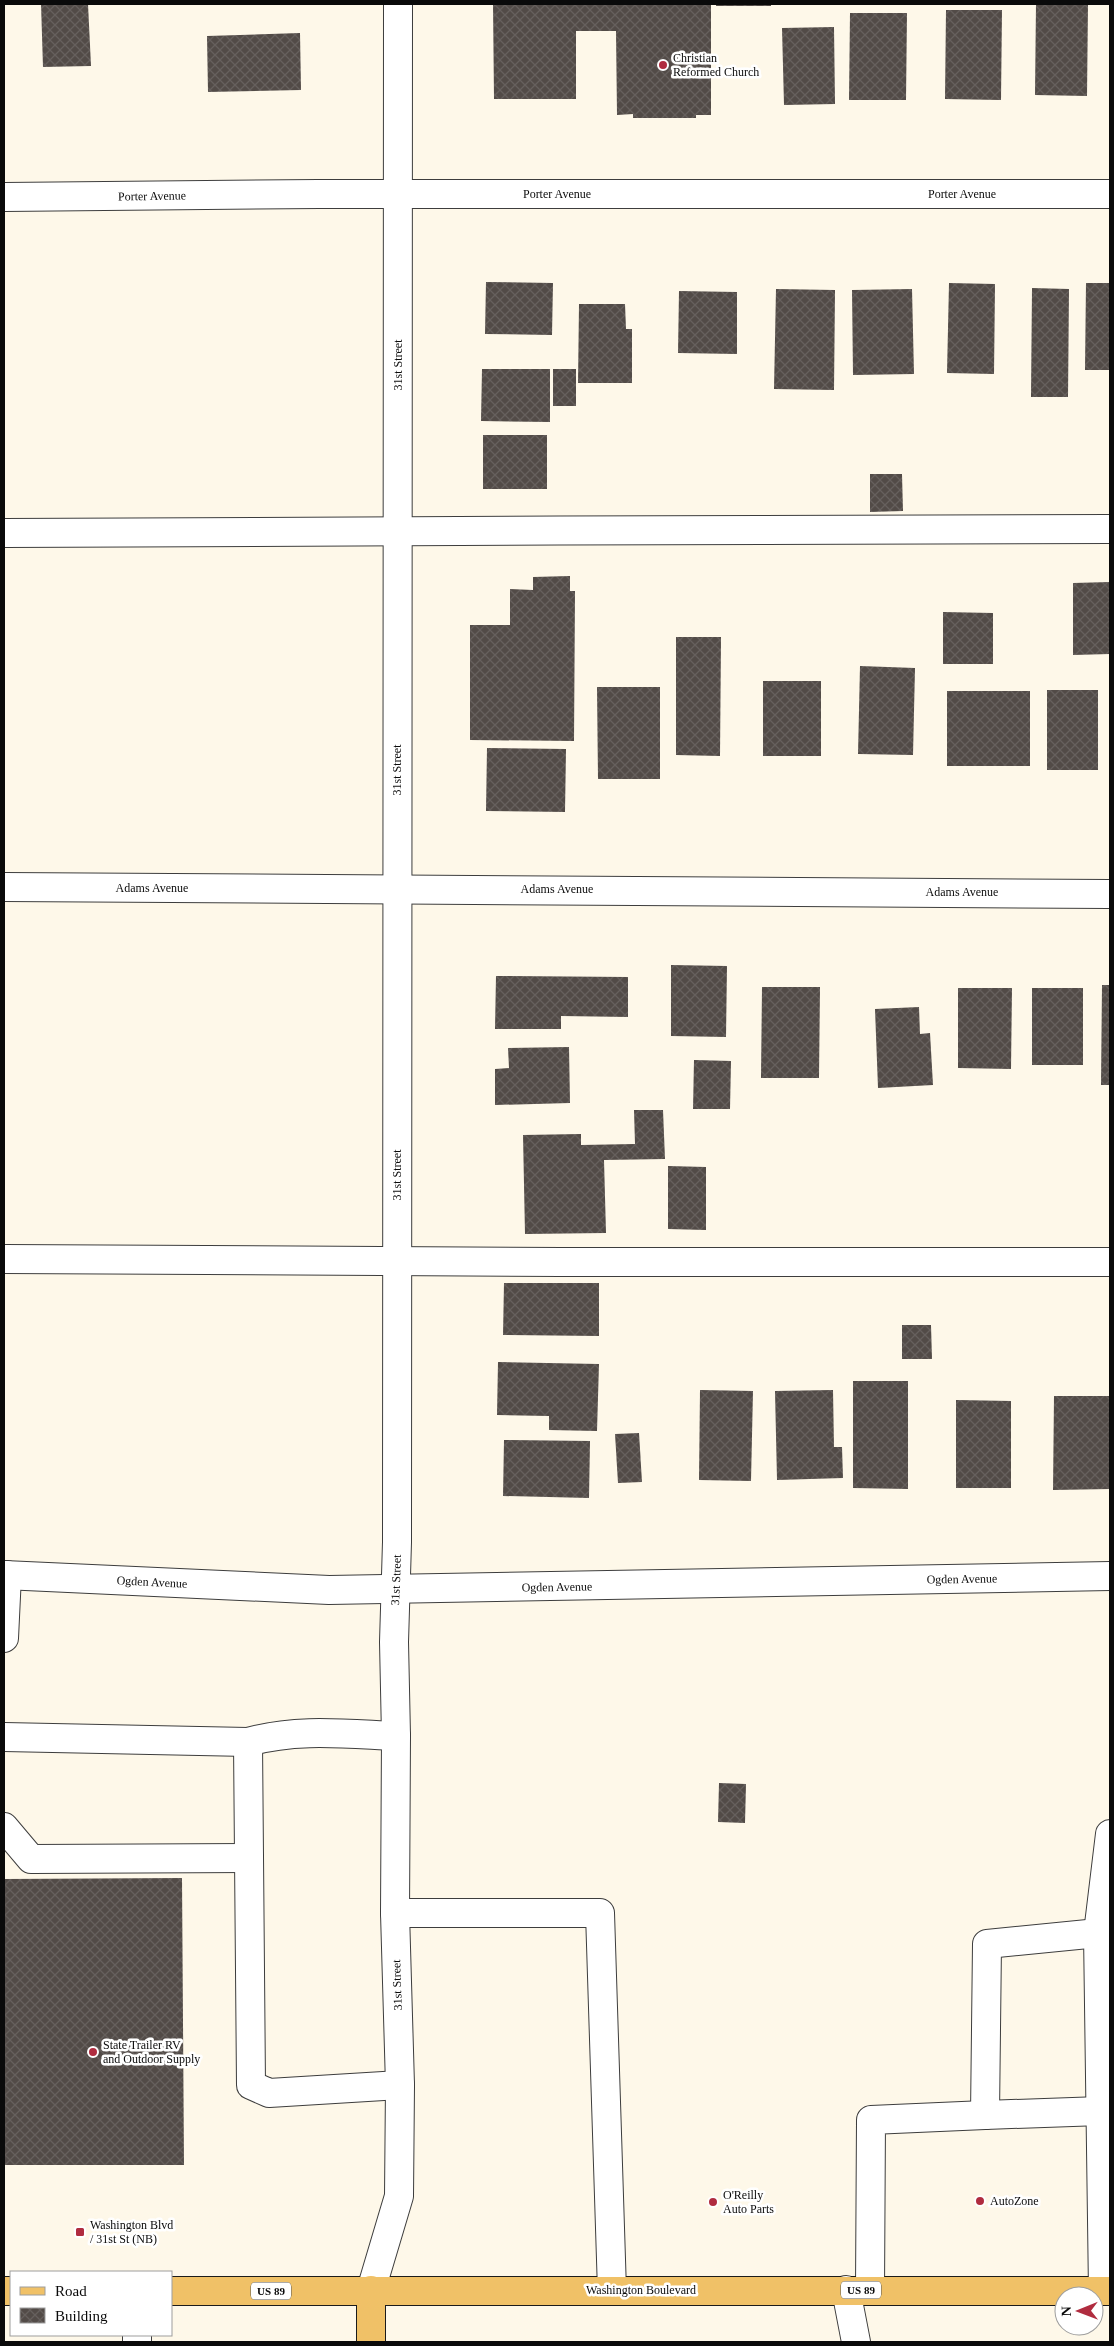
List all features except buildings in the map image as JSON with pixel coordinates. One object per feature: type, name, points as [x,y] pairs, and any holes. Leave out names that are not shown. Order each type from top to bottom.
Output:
[{"type":"main road","name":"31st Street","points":[[372,2290],[372,2342]]},
{"type":"main road","name":"Washington Boulevard","points":[[172,2291],[1107,2290]]},
{"type":"street","name":"31st Street","points":[[372,2290],[399,2196],[400,2085],[395,1913],[396,1736],[394,1642],[396,1587],[397,1260],[398,4]]},
{"type":"street","name":"Porter Avenue","points":[[4,197],[1110,194]]},
{"type":"street","points":[[4,533],[1110,529]]},
{"type":"street","name":"Adams Avenue","points":[[4,888],[397,888],[1110,894]]},
{"type":"street","points":[[4,1259],[1110,1262]]},
{"type":"street","points":[[4,1638],[6,1575]]},
{"type":"street","name":"Ogden Avenue","points":[[6,1575],[329,1590],[396,1587],[476,1589],[1110,1576]]},
{"type":"street","points":[[4,1737],[248,1742],[270,1736],[329,1733],[396,1736]]},
{"type":"street","points":[[248,1742],[251,2085],[269,2093],[400,2085]]},
{"type":"street","points":[[4,1826],[31,1859],[248,1858]]},
{"type":"street","points":[[1107,2290],[1100,2111],[1098,1933],[1110,1834]]},
{"type":"street","points":[[395,1913],[600,1913],[612,2291]]},
{"type":"street","points":[[984,2115],[987,1944],[1098,1933]]},
{"type":"street","points":[[856,2342],[870,2120],[1100,2111]]},
{"type":"place","name":"Christian Reformed Church","points":[[663,65]]},
{"type":"place","name":"State Trailer RV and Outdoor Supply","points":[[93,2052]]},
{"type":"place","name":"AutoZone","points":[[980,2201]]},
{"type":"place","name":"O'Reilly Auto Parts","points":[[713,2202]]},
{"type":"place","name":"Washington Blvd / 31st St (NB)","points":[[80,2232]]}]
